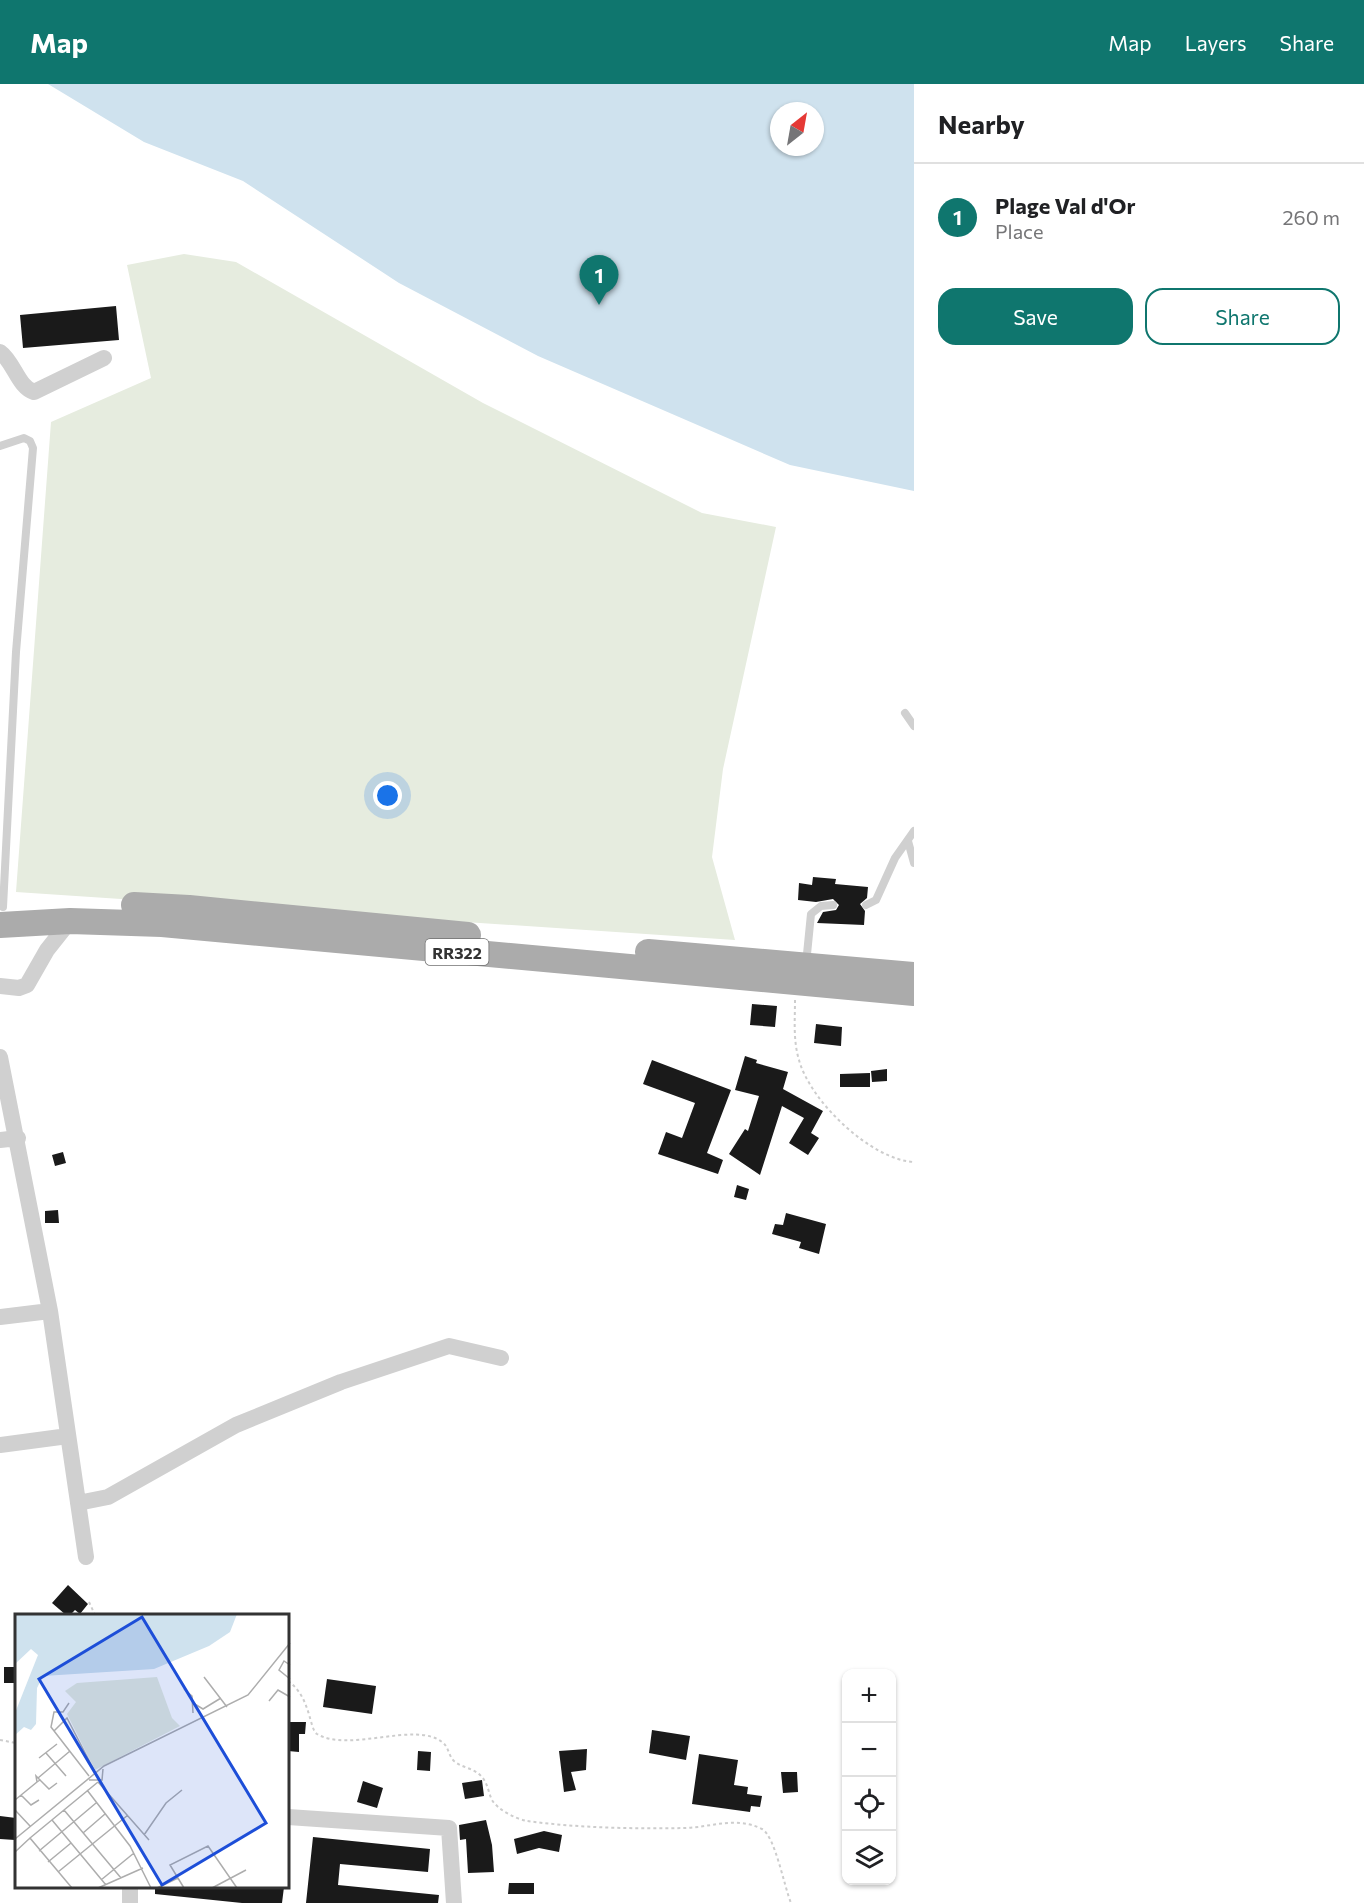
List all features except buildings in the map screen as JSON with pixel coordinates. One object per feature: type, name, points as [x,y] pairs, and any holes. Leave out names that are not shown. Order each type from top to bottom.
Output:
[{"type":"main road","name":"RR322","points":[[1,913],[87,904],[189,908],[588,947],[800,974],[914,993]]},
{"type":"main road","name":"RR322","points":[[1,913],[70,921],[162,924],[800,974],[914,975]]},
{"type":"street","points":[[0,352],[9,360],[24,385],[34,392],[104,358]]},
{"type":"street","points":[[0,986],[19,988],[27,985],[47,950],[70,921]]},
{"type":"street","points":[[0,1057],[18,1138],[50,1311],[86,1557]]},
{"type":"street","points":[[0,1140],[18,1138]]},
{"type":"street","points":[[0,1317],[50,1311]]},
{"type":"street","points":[[78,1503],[108,1497],[236,1425],[384,1368],[449,1346],[501,1358]]},
{"type":"street","points":[[0,1445],[69,1436]]},
{"type":"street","points":[[290,1816],[449,1828],[454,1903]]},
{"type":"street","points":[[129,1903],[130,1888]]},
{"type":"lane","points":[[0,446],[24,438],[30,441],[33,448],[16,652],[1,913]]},
{"type":"lane","points":[[905,713],[914,726]]},
{"type":"lane","points":[[866,905],[876,900],[896,858],[914,831]]},
{"type":"lane","points":[[908,841],[914,863]]},
{"type":"lane","points":[[800,974],[811,914],[821,906],[833,905]]},
{"type":"path","points":[[800,974],[795,1038],[799,1061],[807,1078],[835,1115],[871,1146],[890,1157],[914,1162]]},
{"type":"path","points":[[89,1602],[95,1614]]},
{"type":"path","points":[[290,1683],[302,1693],[308,1707],[312,1730],[316,1734],[347,1740],[404,1735],[435,1738],[447,1746],[455,1762],[482,1777],[497,1805],[526,1821],[589,1826],[686,1828],[737,1822],[763,1830],[772,1839],[782,1880],[791,1903]]},
{"type":"path","points":[[0,1740],[15,1743]]},
{"type":"shaded area","points":[[184,254],[236,262],[483,403],[702,513],[776,527],[723,769],[712,857],[735,940],[16,892],[51,422],[151,378],[127,265]]},
{"type":"water","points":[[48,84],[914,84],[914,491],[790,465],[538,356],[399,283],[243,181],[144,142]]},
{"type":"place","name":"Plage Val d'Or","points":[[599,305]]}]
